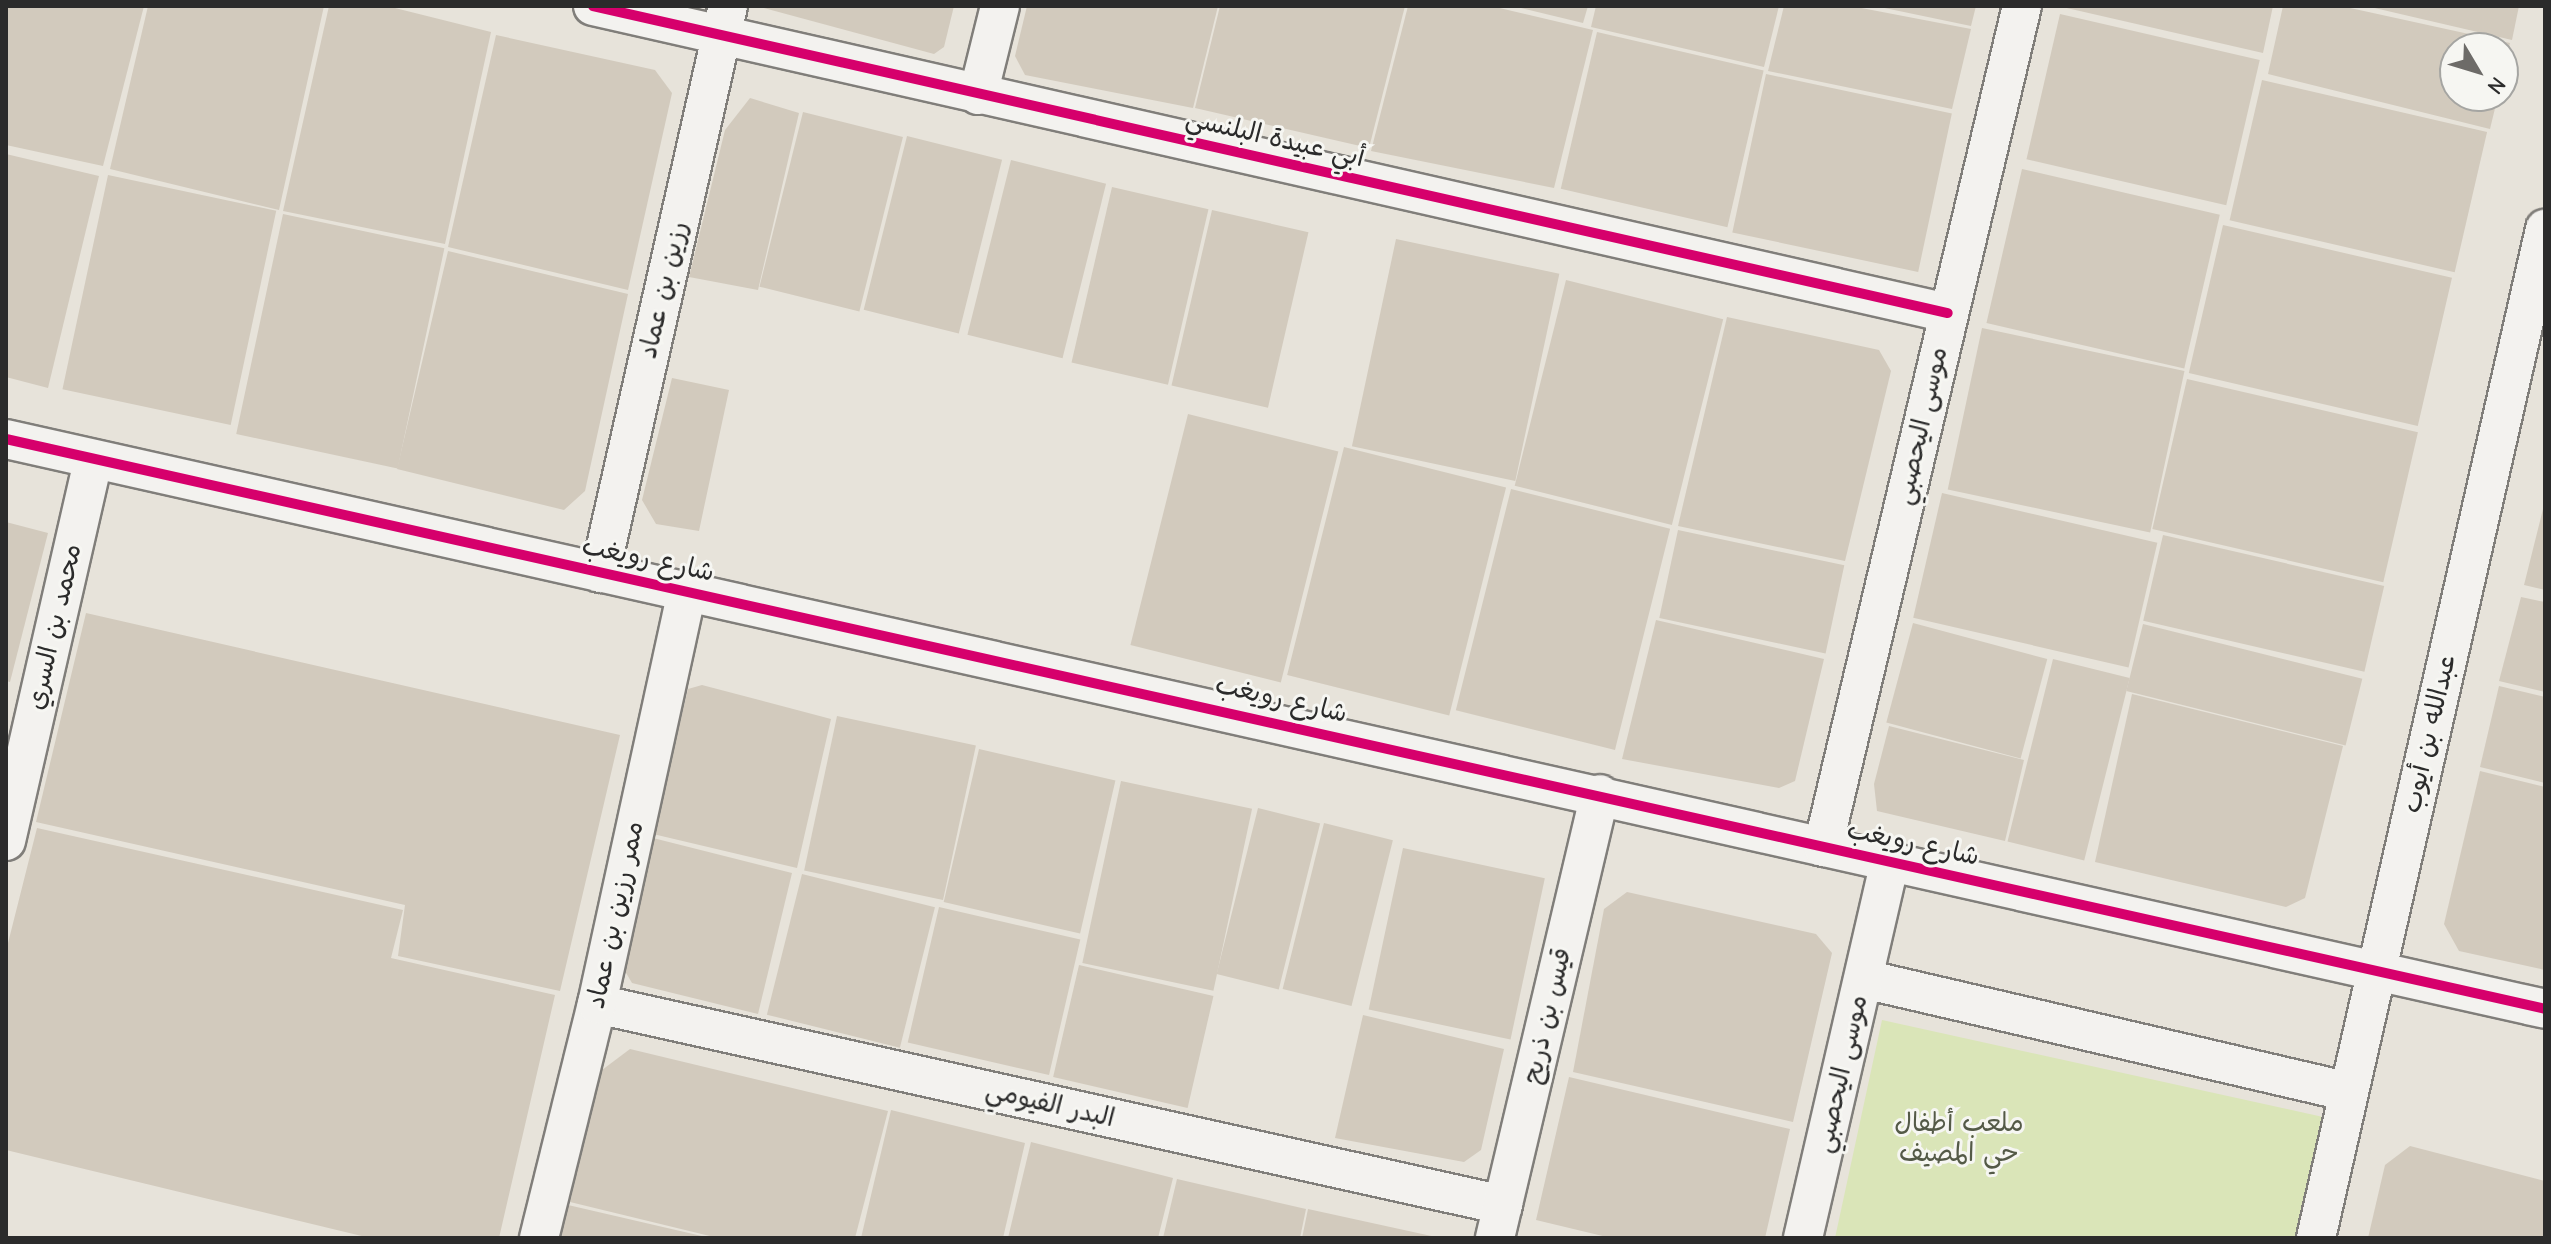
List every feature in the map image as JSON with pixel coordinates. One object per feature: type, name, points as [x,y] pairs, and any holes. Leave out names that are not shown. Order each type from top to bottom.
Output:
[{"type":"street","name":"أبي عبيدة البلنسي","points":[[593,6],[725,22],[978,95],[1948,313]]},
{"type":"street","points":[[978,95],[1000,6]]},
{"type":"street","name":"موسى اليحصبي","points":[[1823,847],[2022,6]]},
{"type":"street","name":"رزين بن عماد","points":[[600,573],[725,22]]},
{"type":"street","name":"عبدالله بن أيوب","points":[[2316,1238],[2545,229]]},
{"type":"street","name":"شارع رويغب","points":[[6,439],[1600,794],[2545,1009]]},
{"type":"street","name":"محمد بن السري","points":[[6,841],[93,460]]},
{"type":"street","name":"ممر رزين بن عماد","points":[[539,1238],[597,1004],[687,590]]},
{"type":"street","name":"قيس بن ذريح","points":[[1499,1222],[1600,794]]},
{"type":"street","name":"موسى اليحصبي","points":[[1803,1238],[1890,862]]},
{"type":"street","points":[[1864,979],[2348,1092]]},
{"type":"street","name":"البدر الفيومي","points":[[597,1004],[1499,1222]]},
{"type":"green space","name":"ملعب أطفال حي المصيف","points":[[1882,1020],[2323,1117],[2295,1238],[1835,1238]]},
{"type":"building","points":[[6,6],[144,6],[103,166],[6,145]]},
{"type":"building","points":[[148,6],[324,6],[279,210],[110,169]]},
{"type":"building","points":[[329,6],[387,6],[491,32],[445,244],[283,211]]},
{"type":"building","points":[[756,6],[954,6],[944,47],[934,54]]},
{"type":"building","points":[[1027,6],[1218,6],[1193,108],[1025,75],[1015,56]]},
{"type":"building","points":[[1220,6],[1405,6],[1369,148],[1195,108]]},
{"type":"building","points":[[1408,6],[1491,6],[1593,30],[1554,188],[1371,151]]},
{"type":"building","points":[[1513,6],[1588,6],[1583,23]]},
{"type":"building","points":[[1596,6],[1779,6],[1764,67],[1591,27]]},
{"type":"building","points":[[1784,6],[1851,6],[1971,29],[1952,109],[1768,71]]},
{"type":"building","points":[[1875,6],[1976,6],[1971,26]]},
{"type":"building","points":[[2058,6],[2273,6],[2263,53]]},
{"type":"building","points":[[2283,6],[2341,6],[2460,32],[2439,32],[2439,112],[2494,112],[2490,129],[2268,74]]},
{"type":"building","points":[[2366,6],[2519,6],[2514,32],[2478,32]]},
{"type":"building","points":[[2060,14],[2260,60],[2226,205],[2026,159]]},
{"type":"building","points":[[1597,32],[1764,70],[1727,227],[1561,189]]},
{"type":"building","points":[[496,35],[655,70],[672,93],[628,290],[448,247]]},
{"type":"building","points":[[1766,74],[1952,114],[1918,272],[1732,232]]},
{"type":"building","points":[[2262,80],[2487,132],[2455,272],[2230,220]]},
{"type":"building","points":[[750,98],[799,113],[758,290],[689,277],[725,130]]},
{"type":"building","points":[[803,112],[903,137],[859,312],[759,287]]},
{"type":"building","points":[[907,136],[1002,160],[959,333],[864,310]]},
{"type":"building","points":[[6,154],[99,176],[48,388],[6,377]]},
{"type":"building","points":[[1011,160],[1106,184],[1063,358],[967,335]]},
{"type":"building","points":[[2022,169],[2220,215],[2184,369],[1986,323]]},
{"type":"building","points":[[108,175],[276,211],[231,425],[62,389]]},
{"type":"building","points":[[1112,187],[1208,209],[1168,385],[1072,362]]},
{"type":"building","points":[[1212,210],[1308,232],[1268,408],[1172,385]]},
{"type":"building","points":[[283,214],[444,248],[398,468],[236,434]]},
{"type":"building","points":[[2223,225],[2452,278],[2418,426],[2189,373]]},
{"type":"building","points":[[1396,239],[1559,274],[1515,481],[1352,446]]},
{"type":"building","points":[[448,251],[628,294],[585,491],[564,510],[397,469]]},
{"type":"building","points":[[1566,280],[1723,319],[1672,525],[1515,486]]},
{"type":"building","points":[[1727,317],[1879,350],[1891,371],[1845,561],[1678,526]]},
{"type":"building","points":[[1982,328],[2184,371],[2150,532],[1948,489]]},
{"type":"building","points":[[672,378],[729,390],[699,531],[656,524],[642,500]]},
{"type":"building","points":[[2187,379],[2418,432],[2383,582],[2152,529]]},
{"type":"building","points":[[1188,414],[1338,451],[1281,682],[1130,645]]},
{"type":"building","points":[[1344,447],[1506,487],[1449,715],[1287,675]]},
{"type":"building","points":[[1511,489],[1670,529],[1615,750],[1456,710]]},
{"type":"building","points":[[1942,493],[2157,543],[2129,667],[1913,618]]},
{"type":"building","points":[[2545,505],[2545,590],[2524,585]]},
{"type":"building","points":[[6,522],[48,533],[10,682],[6,681]]},
{"type":"building","points":[[1678,530],[1844,565],[1826,653],[1659,618]]},
{"type":"building","points":[[2163,535],[2384,586],[2364,672],[2143,621]]},
{"type":"building","points":[[2521,597],[2545,602],[2545,692],[2499,681]]},
{"type":"building","points":[[86,613],[620,735],[560,991],[398,956],[405,905],[36,822]]},
{"type":"building","points":[[1656,620],[1824,659],[1795,781],[1779,788],[1622,759]]},
{"type":"building","points":[[1913,623],[2047,659],[2021,758],[1886,722]]},
{"type":"building","points":[[2143,624],[2362,679],[2346,746],[2126,691]]},
{"type":"building","points":[[2053,659],[2130,678],[2084,861],[2008,841]]},
{"type":"building","points":[[702,685],[831,719],[797,868],[653,834],[688,689]]},
{"type":"building","points":[[2499,686],[2545,697],[2545,783],[2480,767]]},
{"type":"building","points":[[2132,694],[2343,746],[2305,898],[2286,907],[2095,862]]},
{"type":"building","points":[[837,716],[976,746],[943,900],[804,871]]},
{"type":"building","points":[[1889,726],[2024,760],[2005,841],[1877,811],[1874,784]]},
{"type":"building","points":[[979,749],[1115,780],[1080,933],[944,902]]},
{"type":"building","points":[[2480,771],[2545,787],[2545,970],[2459,951],[2444,924]]},
{"type":"building","points":[[1121,781],[1252,809],[1213,991],[1082,963]]},
{"type":"building","points":[[1258,808],[1320,823],[1279,989],[1217,974]]},
{"type":"building","points":[[1324,823],[1393,840],[1352,1006],[1283,989]]},
{"type":"building","points":[[37,828],[403,910],[391,958],[555,995],[499,1238],[370,1238],[6,1150],[6,951]]},
{"type":"building","points":[[653,838],[792,873],[758,1014],[632,983],[622,966]]},
{"type":"building","points":[[1403,848],[1545,878],[1511,1040],[1369,1009]]},
{"type":"building","points":[[802,874],[935,907],[900,1048],[767,1015]]},
{"type":"building","points":[[1627,892],[1816,934],[1832,953],[1793,1122],[1573,1072],[1604,909]]},
{"type":"building","points":[[939,907],[1080,940],[1049,1075],[908,1042]]},
{"type":"building","points":[[1079,965],[1213,996],[1188,1108],[1053,1077]]},
{"type":"building","points":[[1363,1015],[1504,1049],[1481,1150],[1464,1162],[1335,1138]]},
{"type":"building","points":[[630,1049],[888,1111],[855,1238],[718,1238],[570,1202],[598,1073]]},
{"type":"building","points":[[1569,1077],[1790,1129],[1765,1238],[1611,1238],[1536,1220]]},
{"type":"building","points":[[891,1110],[1025,1143],[1003,1238],[861,1238]]},
{"type":"building","points":[[1031,1142],[1173,1178],[1158,1238],[1008,1238]]},
{"type":"building","points":[[2410,1146],[2545,1181],[2545,1238],[2368,1238],[2385,1165]]},
{"type":"building","points":[[1177,1179],[1306,1209],[1300,1238],[1163,1238]]},
{"type":"building","points":[[568,1205],[706,1237],[706,1238],[560,1238]]},
{"type":"building","points":[[1308,1209],[1436,1237],[1436,1238],[1302,1238]]},
{"type":"cycle path","points":[[593,6],[1948,313]]},
{"type":"cycle path","points":[[6,439],[2545,1009]]}]
